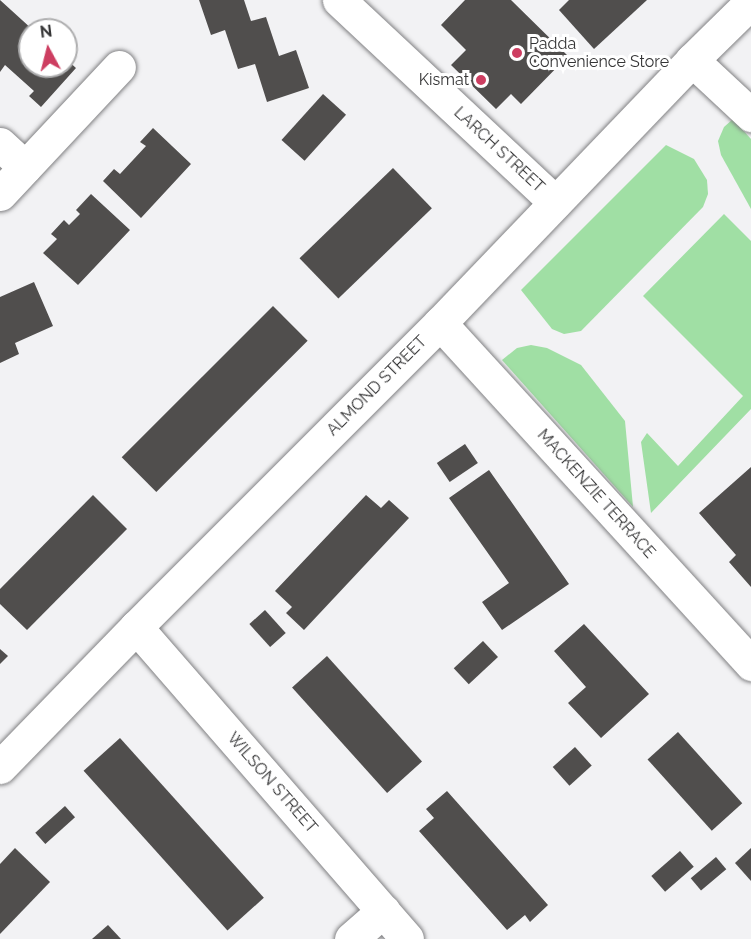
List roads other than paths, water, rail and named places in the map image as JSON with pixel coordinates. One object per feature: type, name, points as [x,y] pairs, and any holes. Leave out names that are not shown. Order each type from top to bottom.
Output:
[{"type":"street","name":"LARCH STREET","points":[[339,0],[555,202]]},
{"type":"street","name":"ALMOND STREET","points":[[0,767],[136,627],[440,323],[692,60],[751,2]]},
{"type":"street","points":[[692,60],[751,115]]},
{"type":"street","points":[[0,194],[119,67]]},
{"type":"street","points":[[0,144],[25,167]]},
{"type":"street","name":"MACKENZIE TERRACE","points":[[440,323],[751,664]]},
{"type":"street","name":"WILSON STREET","points":[[136,627],[407,939]]},
{"type":"street","points":[[351,939],[383,911]]},
{"type":"place","name":"Padda Convenience Store","points":[[517,53]]},
{"type":"place","name":"Kismat","points":[[481,80]]}]
